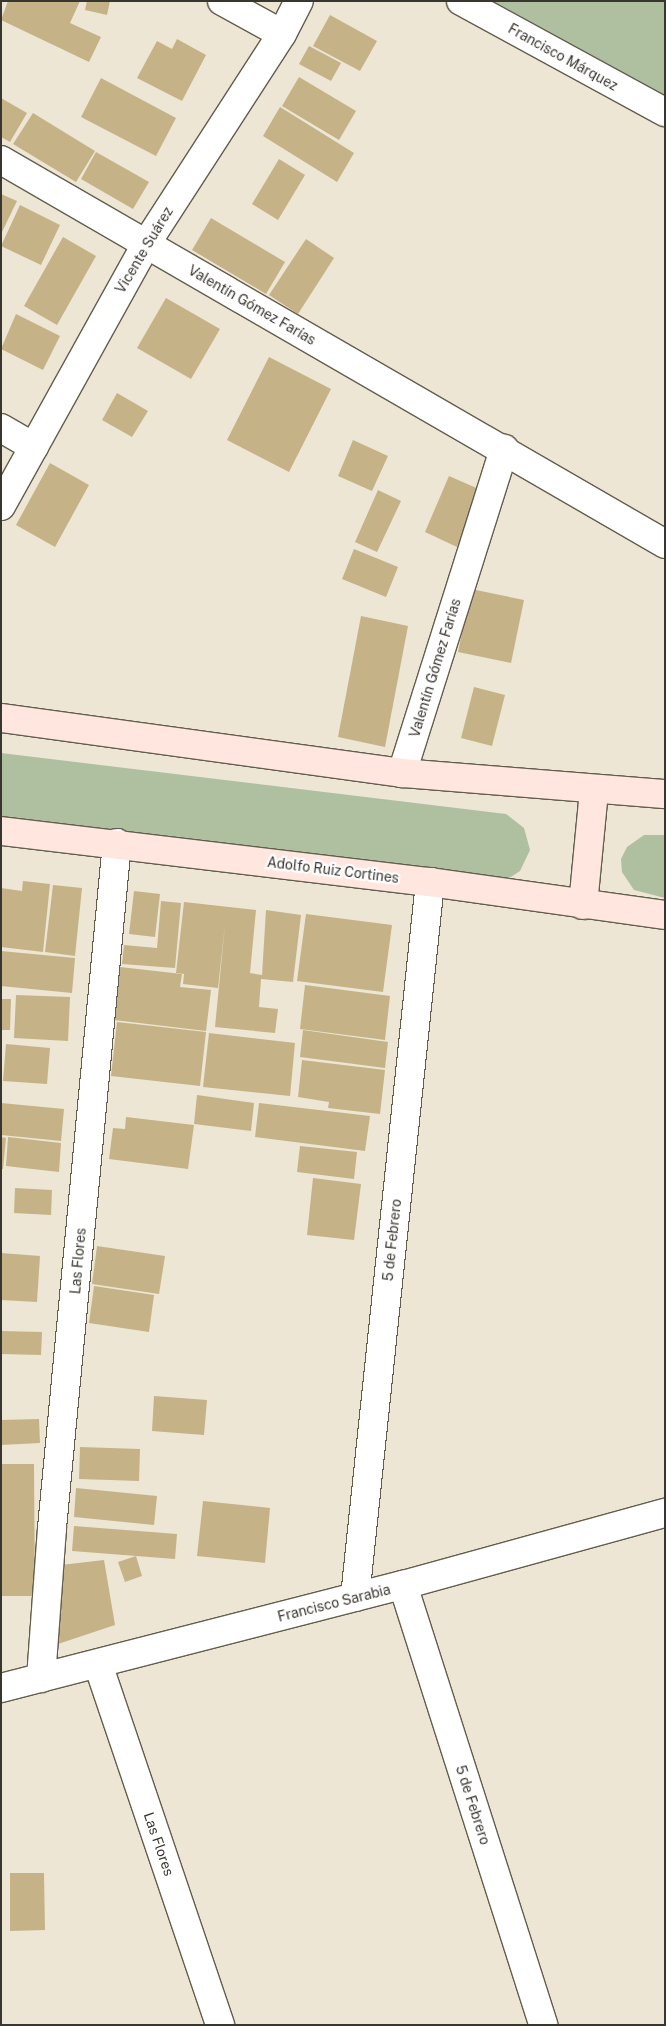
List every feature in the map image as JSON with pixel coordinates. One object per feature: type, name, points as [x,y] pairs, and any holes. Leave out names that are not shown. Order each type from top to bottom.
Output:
[{"type":"main road","points":[[1,718],[402,773],[594,790],[665,794]]},
{"type":"main road","points":[[583,905],[594,790]]},
{"type":"main road","name":"Adolfo Ruiz Cortines","points":[[1,831],[117,843],[430,882],[583,905],[665,914]]},
{"type":"street","points":[[222,1],[282,34]]},
{"type":"street","name":"Vicente Suárez","points":[[1,506],[146,244],[282,34],[299,1]]},
{"type":"street","name":"Francisco Márquez","points":[[461,1],[665,112]]},
{"type":"street","name":"Valentín Gómez Farías","points":[[1,160],[665,544]]},
{"type":"street","points":[[1,428],[34,447]]},
{"type":"street","name":"Valentín Gómez Farías","points":[[402,773],[504,450]]},
{"type":"street","name":"Las Flores","points":[[42,1678],[53,1518],[117,843]]},
{"type":"street","name":"5 de Febrero","points":[[355,1597],[430,882]]},
{"type":"street","name":"Francisco Sarabia","points":[[1,1688],[403,1585],[665,1514]]},
{"type":"street","name":"5 de Febrero","points":[[403,1585],[543,2025]]},
{"type":"street","name":"Las Flores","points":[[98,1664],[220,2025]]},
{"type":"green space","points":[[493,1],[665,1],[665,95]]},
{"type":"green space","points":[[1,753],[506,814],[524,828],[530,850],[520,871],[511,877],[497,880],[1,818]]},
{"type":"green space","points":[[644,835],[665,835],[665,898],[634,890],[622,872],[621,859],[627,847]]},
{"type":"building","points":[[8,1],[80,1],[70,23],[101,37],[89,62],[1,20]]},
{"type":"building","points":[[87,1],[110,1],[107,15],[85,10]]},
{"type":"building","points":[[330,15],[377,41],[360,71],[313,46]]},
{"type":"building","points":[[177,39],[206,55],[182,101],[137,78],[157,41],[172,49]]},
{"type":"building","points":[[309,46],[341,63],[331,81],[299,64]]},
{"type":"building","points":[[299,77],[356,111],[339,140],[282,106]]},
{"type":"building","points":[[101,78],[176,118],[156,156],[81,117]]},
{"type":"building","points":[[1,98],[27,113],[10,142],[1,137]]},
{"type":"building","points":[[280,107],[354,153],[337,182],[263,136]]},
{"type":"building","points":[[33,113],[95,151],[76,182],[13,144]]},
{"type":"building","points":[[96,152],[149,182],[133,209],[81,179]]},
{"type":"building","points":[[279,159],[305,175],[278,220],[252,204]]},
{"type":"building","points":[[1,194],[17,201],[1,234]]},
{"type":"building","points":[[20,205],[60,225],[41,265],[1,246]]},
{"type":"building","points":[[211,218],[285,262],[266,294],[192,250]]},
{"type":"building","points":[[63,237],[96,256],[57,325],[24,306]]},
{"type":"building","points":[[306,239],[334,258],[298,314],[269,295]]},
{"type":"building","points":[[166,298],[220,329],[191,379],[137,348]]},
{"type":"building","points":[[16,314],[60,336],[43,370],[1,349]]},
{"type":"building","points":[[269,357],[331,389],[289,472],[227,440]]},
{"type":"building","points":[[117,393],[148,411],[132,437],[102,420]]},
{"type":"building","points":[[353,440],[388,456],[372,491],[338,476]]},
{"type":"building","points":[[50,463],[89,485],[55,547],[16,525]]},
{"type":"building","points":[[449,476],[481,490],[457,547],[425,532]]},
{"type":"building","points":[[378,490],[401,501],[377,552],[355,542]]},
{"type":"building","points":[[354,549],[398,567],[386,597],[342,579]]},
{"type":"building","points":[[471,589],[524,600],[511,663],[458,652]]},
{"type":"building","points":[[361,616],[408,626],[385,747],[338,737]]},
{"type":"building","points":[[474,687],[505,695],[492,746],[461,738]]},
{"type":"building","points":[[23,881],[50,884],[43,952],[1,947],[1,888],[22,891]]},
{"type":"building","points":[[53,885],[82,888],[75,956],[45,952]]},
{"type":"building","points":[[134,891],[160,894],[155,937],[129,934]]},
{"type":"building","points":[[161,901],[181,903],[175,968],[122,964],[124,945],[157,948]]},
{"type":"building","points":[[184,902],[256,910],[250,973],[262,975],[266,910],[301,915],[293,982],[261,979],[259,1007],[278,1009],[275,1033],[215,1027],[225,925],[218,988],[183,984],[184,974],[176,973]]},
{"type":"building","points":[[306,914],[392,925],[383,992],[297,981]]},
{"type":"building","points":[[1,951],[75,958],[72,993],[1,986]]},
{"type":"building","points":[[120,967],[182,974],[180,987],[211,990],[206,1031],[114,1020]]},
{"type":"building","points":[[305,985],[390,996],[385,1040],[300,1029]]},
{"type":"building","points":[[16,995],[70,997],[68,1041],[14,1038]]},
{"type":"building","points":[[1,999],[11,999],[10,1030],[1,1030]]},
{"type":"building","points":[[117,1022],[206,1032],[200,1086],[111,1076]]},
{"type":"building","points":[[303,1030],[388,1042],[385,1068],[300,1057]]},
{"type":"building","points":[[209,1033],[295,1043],[290,1096],[203,1087]]},
{"type":"building","points":[[6,1044],[50,1048],[47,1084],[3,1081]]},
{"type":"building","points":[[302,1060],[385,1070],[380,1114],[328,1108],[329,1102],[298,1097]]},
{"type":"building","points":[[197,1095],[254,1103],[251,1131],[194,1124]]},
{"type":"building","points":[[1,1103],[64,1109],[61,1141],[1,1135]]},
{"type":"building","points":[[259,1103],[370,1116],[365,1151],[255,1137]]},
{"type":"building","points":[[126,1117],[194,1125],[188,1169],[109,1159],[113,1128],[125,1129]]},
{"type":"building","points":[[1,1137],[6,1138],[3,1169],[1,1169]]},
{"type":"building","points":[[8,1137],[61,1143],[59,1172],[6,1166]]},
{"type":"building","points":[[300,1146],[357,1152],[354,1179],[297,1172]]},
{"type":"building","points":[[313,1178],[361,1184],[354,1240],[307,1235]]},
{"type":"building","points":[[15,1188],[52,1190],[51,1215],[14,1213]]},
{"type":"building","points":[[97,1246],[165,1256],[159,1294],[92,1284]]},
{"type":"building","points":[[1,1253],[40,1256],[37,1302],[1,1300]]},
{"type":"building","points":[[94,1286],[154,1295],[149,1332],[89,1323]]},
{"type":"building","points":[[1,1331],[42,1332],[41,1355],[1,1354]]},
{"type":"building","points":[[154,1396],[207,1400],[204,1435],[152,1431]]},
{"type":"building","points":[[39,1419],[40,1443],[1,1445],[1,1420]]},
{"type":"building","points":[[80,1447],[140,1449],[139,1481],[79,1479]]},
{"type":"building","points":[[1,1464],[34,1464],[35,1596],[1,1596]]},
{"type":"building","points":[[76,1488],[157,1496],[154,1525],[74,1517]]},
{"type":"building","points":[[203,1501],[270,1508],[265,1563],[197,1556]]},
{"type":"building","points":[[74,1526],[177,1534],[175,1559],[72,1551]]},
{"type":"building","points":[[136,1556],[142,1576],[125,1582],[118,1562]]},
{"type":"building","points":[[104,1560],[115,1625],[55,1645],[61,1565]]},
{"type":"building","points":[[10,1873],[44,1873],[45,1930],[10,1931]]}]
